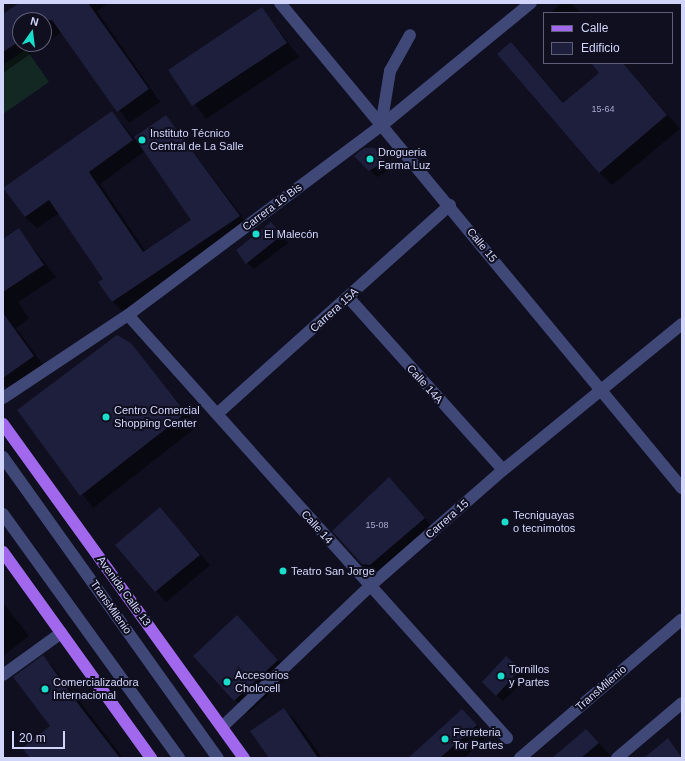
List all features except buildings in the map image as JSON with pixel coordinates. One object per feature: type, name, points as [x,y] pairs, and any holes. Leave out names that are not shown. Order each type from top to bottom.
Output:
[{"type":"main road","name":"Avenida Calle 13","points":[[3,424],[244,758]]},
{"type":"main road","points":[[3,552],[151,758]]},
{"type":"street","name":"Calle 15","points":[[280,3],[381,126],[450,205],[600,393],[682,488]]},
{"type":"street","name":"Carrera 16 Bis","points":[[3,398],[128,315],[381,126],[530,3]]},
{"type":"street","points":[[381,126],[390,71],[410,35]]},
{"type":"street","name":"Carrera 15A","points":[[217,414],[450,205]]},
{"type":"street","name":"Calle 14A","points":[[348,298],[503,470]]},
{"type":"street","name":"Calle 14","points":[[128,315],[507,738]]},
{"type":"street","name":"Carrera 15","points":[[222,727],[370,586],[503,470],[600,393],[682,324]]},
{"type":"street","name":"TransMilenio","points":[[3,457],[218,758]]},
{"type":"street","points":[[3,514],[179,758]]},
{"type":"street","name":"TransMilenio","points":[[520,758],[682,619]]},
{"type":"street","points":[[3,675],[61,633]]},
{"type":"street","points":[[617,758],[682,703]]},
{"type":"green space","points":[[22,52],[28,52],[49,82],[3,114],[3,65]]},
{"type":"place","name":"Instituto Técnico Central de La Salle","points":[[142,140]]},
{"type":"place","name":"Drogueria Farma Luz","points":[[370,159]]},
{"type":"place","name":"El Malecón","points":[[256,234]]},
{"type":"place","name":"Centro Comercial Shopping Center","points":[[106,417]]},
{"type":"place","name":"Tecniguayas o tecnimotos","points":[[505,522]]},
{"type":"place","name":"Teatro San Jorge","points":[[283,571]]},
{"type":"place","name":"Tornillos y Partes","points":[[501,676]]},
{"type":"place","name":"Accesorios Cholocell","points":[[227,682]]},
{"type":"place","name":"Comercializadora Internacional","points":[[45,689]]},
{"type":"place","name":"Ferreteria Tor Partes","points":[[445,739]]}]
